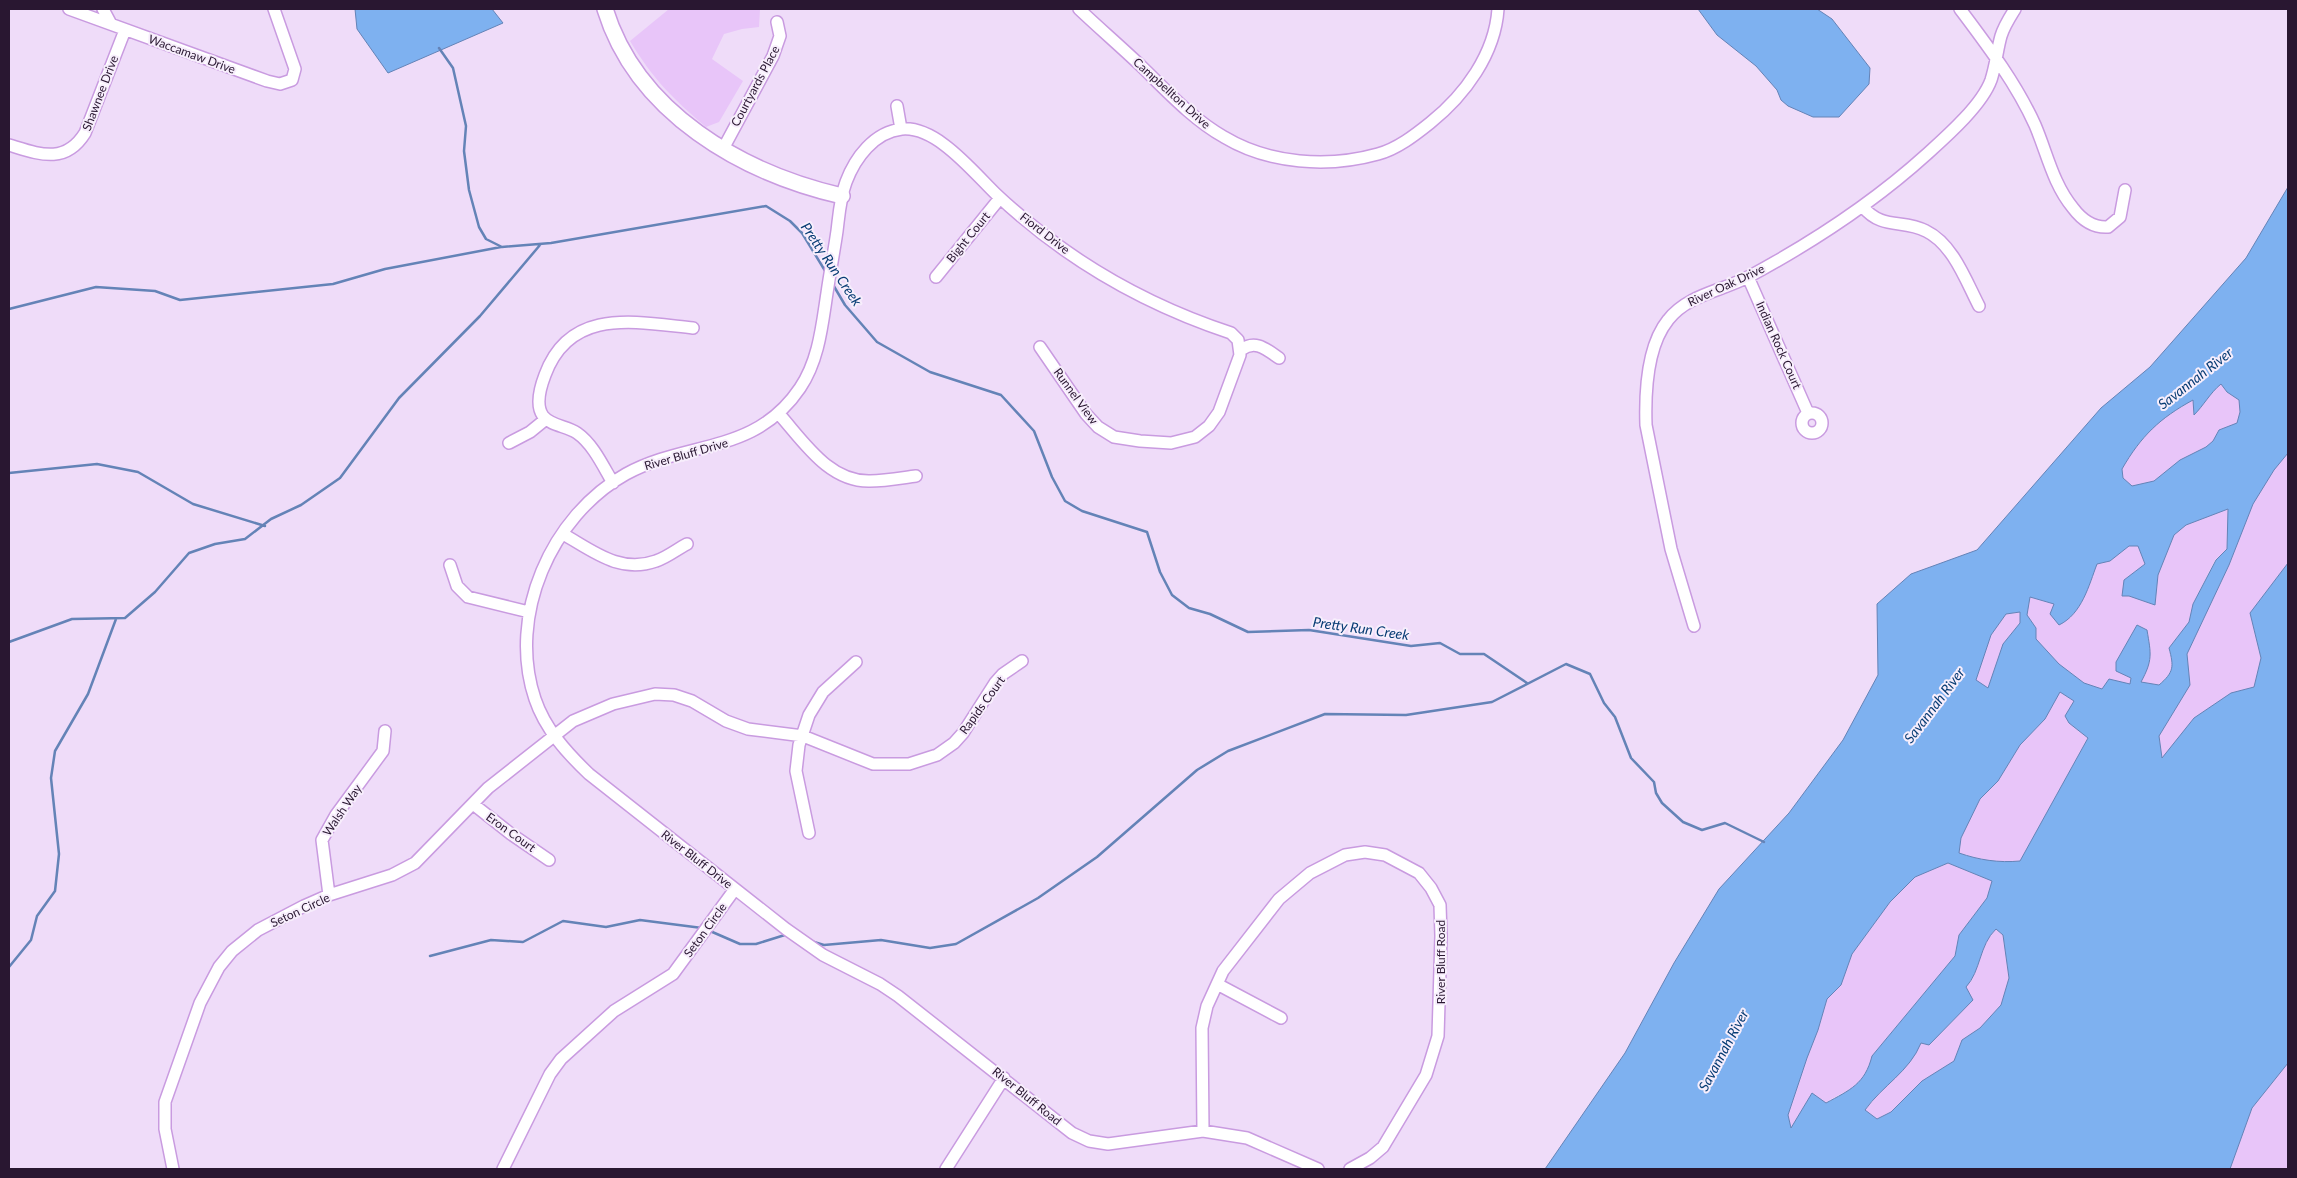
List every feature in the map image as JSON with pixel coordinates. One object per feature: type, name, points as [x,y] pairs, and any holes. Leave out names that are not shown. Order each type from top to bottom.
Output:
[{"type":"street","name":"Waccamaw Drive","points":[[70,9],[280,84],[289,82],[294,77],[296,69],[274,9]]},
{"type":"street","points":[[103,9],[112,24]]},
{"type":"street","points":[[605,9],[620,47],[660,101],[706,139],[722,149],[759,169],[803,187],[842,196],[849,174],[869,146],[886,133],[901,129],[897,106]]},
{"type":"street","name":"Campbellton Drive","points":[[1079,9],[1196,118],[1222,136],[1247,149],[1277,158],[1330,163],[1379,154],[1408,139],[1436,118],[1464,90],[1480,65],[1494,31],[1498,9]]},
{"type":"street","points":[[1960,9],[1996,59],[2034,124],[2057,182],[2076,213],[2093,226],[2108,226],[2120,217],[2126,190]]},
{"type":"street","name":"River Oak Drive","points":[[1694,626],[1671,549],[1648,434],[1645,406],[1648,376],[1656,341],[1669,318],[1683,306],[1705,294],[1748,277],[1795,251],[1863,207],[1928,154],[1958,123],[1986,89],[1996,59],[2001,35],[2015,9]]},
{"type":"street","name":"Courtyards Place","points":[[722,149],[773,56],[780,36],[777,22]]},
{"type":"street","name":"Shawnee Drive","points":[[9,145],[49,155],[64,152],[76,144],[85,133],[125,30]]},
{"type":"street","name":"Fiord Drive","points":[[901,129],[925,133],[944,145],[1000,198],[1051,240],[1112,282],[1167,310],[1231,333],[1238,340],[1240,350]]},
{"type":"street","name":"River Bluff Drive","points":[[842,196],[816,356],[800,389],[780,414],[737,439],[652,462],[613,483],[588,502],[563,534],[546,563],[530,612],[527,643],[532,688],[541,713],[564,748],[589,774],[823,955],[873,980]]},
{"type":"street","name":"Bight Court","points":[[936,277],[1000,198]]},
{"type":"street","points":[[1863,207],[1880,221],[1917,227],[1940,240],[1950,253],[1979,306]]},
{"type":"street","name":"Indian Rock Court","points":[[1748,277],[1808,413]]},
{"type":"street","points":[[613,483],[584,439],[542,415],[539,402],[544,378],[559,348],[574,335],[596,325],[624,322],[693,328]]},
{"type":"street","points":[[1240,350],[1249,345],[1259,345],[1279,358]]},
{"type":"street","name":"Runnel View","points":[[1040,347],[1086,414],[1098,427],[1114,437],[1140,441],[1171,442],[1195,437],[1214,420],[1222,404],[1240,350]]},
{"type":"street","points":[[780,414],[823,463],[840,474],[869,481],[916,476]]},
{"type":"street","points":[[510,443],[530,432],[546,419]]},
{"type":"street","points":[[563,534],[600,557],[626,565],[657,561],[687,544]]},
{"type":"street","points":[[450,565],[457,586],[468,597],[530,612]]},
{"type":"street","name":"Rapids Court","points":[[555,735],[573,721],[599,708],[646,696],[664,694],[692,700],[726,721],[748,729],[803,736],[873,764],[897,766],[928,759],[954,743],[963,733],[995,683],[1003,674],[1022,661]]},
{"type":"street","points":[[809,833],[796,771],[797,753],[809,714],[823,692],[856,662]]},
{"type":"street","name":"Walsh Way","points":[[329,895],[322,840],[336,815],[383,750],[385,731]]},
{"type":"street","name":"Seton Circle","points":[[173,1169],[165,1129],[165,1102],[208,984],[219,967],[243,941],[280,918],[329,895],[392,876],[415,863],[508,770],[555,735]]},
{"type":"street","name":"Eron Court","points":[[473,804],[510,834],[549,860]]},
{"type":"street","name":"River Bluff Road","points":[[1203,1131],[1202,1028],[1207,1006],[1223,971],[1279,899],[1310,873],[1337,858],[1360,852],[1384,855],[1413,870],[1431,888],[1440,905],[1440,1015],[1438,1036],[1434,1056],[1420,1088],[1383,1147],[1370,1158],[1350,1169]]},
{"type":"street","name":"Seton Circle","points":[[503,1169],[550,1074],[561,1059],[614,1011],[673,974],[735,888]]},
{"type":"street","name":"River Bluff Road","points":[[873,980],[916,1009],[1072,1133],[1089,1141],[1117,1143],[1203,1131],[1247,1138],[1318,1169]]},
{"type":"street","points":[[1217,984],[1281,1018]]},
{"type":"street","points":[[946,1169],[1004,1078]]},
{"type":"shaded area","points":[[669,9],[760,9],[759,27],[724,34],[712,59],[743,81],[719,122],[706,127],[664,87],[630,41]]},
{"type":"shaded area","points":[[2221,384],[2227,392],[2239,400],[2240,412],[2237,423],[2219,430],[2213,441],[2206,447],[2180,460],[2154,481],[2132,486],[2123,478],[2122,469],[2130,455],[2158,421],[2193,400],[2194,414]]},
{"type":"shaded area","points":[[2288,453],[2288,563],[2250,613],[2261,658],[2254,687],[2231,693],[2194,718],[2162,759],[2159,736],[2190,685],[2187,654],[2229,565],[2253,504],[2274,470]]},
{"type":"shaded area","points":[[2228,509],[2227,549],[2215,560],[2193,604],[2189,622],[2169,648],[2172,660],[2170,673],[2158,685],[2141,682],[2150,647],[2147,630],[2137,625],[2130,638],[2130,685],[2102,689],[2084,683],[2059,664],[2036,639],[2036,628],[2027,615],[2030,596],[2054,604],[2089,586],[2097,563],[2110,561],[2129,546],[2138,546],[2145,564],[2124,580],[2129,596],[2155,605],[2158,575],[2174,535],[2186,525]]},
{"type":"shaded area","points":[[2020,612],[2020,623],[2003,644],[1989,688],[1976,681],[1991,635],[2006,614]]},
{"type":"shaded area","points":[[2060,692],[2074,701],[2069,723],[2088,738],[2020,861],[2004,862],[1958,853],[1961,838],[1980,799],[1998,781],[2020,745],[2045,719]]},
{"type":"shaded area","points":[[1948,863],[1992,881],[1987,898],[1959,935],[1955,956],[1872,1056],[1869,1067],[1860,1081],[1849,1090],[1821,1106],[1791,1129],[1788,1115],[1827,999],[1841,985],[1852,954],[1890,902],[1915,877]]},
{"type":"shaded area","points":[[1995,929],[2003,935],[2009,978],[2001,1005],[1980,1028],[1962,1040],[1954,1061],[1922,1081],[1891,1112],[1877,1119],[1865,1110],[1921,1043],[1929,1045],[1973,1000],[1965,987],[1972,980],[1986,940]]},
{"type":"shaded area","points":[[2288,1063],[2288,1169],[2230,1169],[2252,1108]]},
{"type":"water","points":[[355,9],[492,9],[503,23],[388,73],[357,29]]},
{"type":"water","points":[[1698,9],[1817,9],[1832,19],[1870,68],[1869,84],[1839,117],[1813,117],[1788,106],[1781,100],[1777,90],[1756,66],[1717,35]]},
{"type":"water","name":"Savannah River","points":[[2288,187],[2288,453],[2274,470],[2253,504],[2229,565],[2187,654],[2190,685],[2159,736],[2162,758],[2194,718],[2231,693],[2254,687],[2261,658],[2250,613],[2288,563],[2288,1063],[2252,1108],[2230,1169],[1545,1169],[1625,1053],[1674,963],[1719,889],[1789,813],[1843,740],[1878,675],[1877,604],[1911,574],[1977,550],[2101,408],[2150,367],[2246,258]],"holes":[[[2221,384],[2227,392],[2239,400],[2240,412],[2237,423],[2219,430],[2213,441],[2206,447],[2180,460],[2154,481],[2132,486],[2123,478],[2122,469],[2129,457],[2152,429],[2193,400],[2194,415]],[[2228,509],[2227,549],[2216,560],[2193,604],[2189,622],[2169,648],[2172,660],[2170,673],[2159,685],[2141,682],[2148,668],[2150,651],[2147,630],[2137,625],[2116,662],[2116,671],[2131,678],[2130,684],[2109,679],[2102,689],[2084,683],[2059,664],[2036,639],[2036,628],[2027,615],[2030,597],[2054,604],[2050,614],[2059,625],[2074,614],[2084,598],[2097,564],[2110,561],[2129,546],[2138,546],[2145,564],[2124,580],[2122,596],[2129,596],[2155,605],[2158,575],[2174,535],[2186,525]],[[2020,612],[2020,623],[2003,644],[1988,688],[1976,680],[1991,635],[2006,614]],[[2060,692],[2074,701],[2065,716],[2069,723],[2088,738],[2020,861],[2004,862],[1959,853],[1961,838],[1980,799],[1998,781],[2020,745],[2045,719]],[[1948,863],[1992,881],[1987,898],[1959,935],[1955,956],[1872,1056],[1861,1080],[1849,1090],[1826,1103],[1812,1093],[1791,1128],[1788,1115],[1827,999],[1841,985],[1852,954],[1890,902],[1915,877]],[[1996,929],[2003,935],[2009,978],[2001,1005],[1980,1028],[1962,1040],[1954,1061],[1922,1081],[1891,1112],[1877,1119],[1865,1110],[1872,1101],[1910,1062],[1921,1043],[1929,1045],[1973,1000],[1966,987],[1975,973],[1986,943]]]},
{"type":"waterway","name":"Pretty Run Creek","points":[[439,48],[453,68],[466,126],[464,151],[469,190],[479,227],[486,239],[502,247],[551,243],[766,206],[790,221],[802,233],[827,274]]},
{"type":"waterway","points":[[9,642],[72,619],[125,618],[155,592],[189,553],[215,544],[245,539],[271,519],[301,505],[340,478],[399,398],[480,316],[540,245]]},
{"type":"waterway","points":[[9,309],[96,287],[155,291],[180,300],[333,284],[385,269],[501,247]]},
{"type":"waterway","name":"Pretty Run Creek","points":[[832,283],[845,305],[877,342],[930,372],[1001,395],[1034,431],[1052,477],[1065,501],[1082,511],[1147,532],[1160,572],[1172,595],[1189,608],[1210,614],[1248,632],[1309,630],[1411,646],[1440,643],[1460,654],[1484,654],[1527,683]]},
{"type":"waterway","points":[[9,473],[97,464],[138,472],[193,504],[265,526]]},
{"type":"waterway","points":[[9,967],[31,940],[37,916],[55,891],[59,854],[51,778],[55,751],[88,694],[116,619]]},
{"type":"waterway","points":[[814,942],[824,945],[881,940],[930,948],[956,944],[1038,898],[1097,857],[1197,770],[1228,751],[1325,714],[1406,715],[1492,702],[1566,664],[1590,674],[1604,703],[1615,717],[1631,758],[1654,782],[1656,793],[1662,803],[1683,822],[1702,830],[1725,823],[1764,842]]},
{"type":"waterway","points":[[430,956],[491,940],[523,942],[563,921],[606,927],[640,920],[702,928]]},
{"type":"waterway","points":[[710,931],[740,944],[756,944],[788,934]]}]
